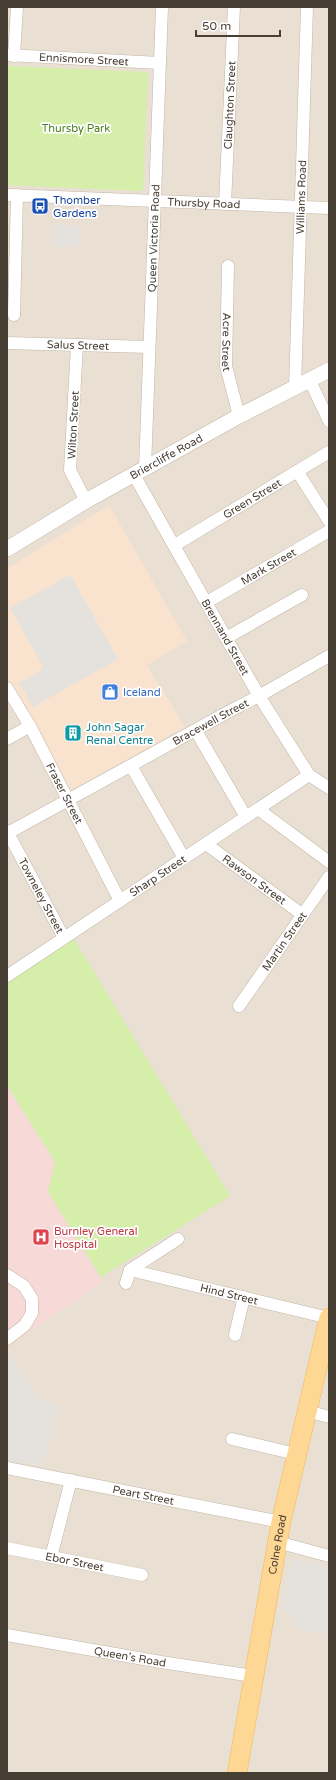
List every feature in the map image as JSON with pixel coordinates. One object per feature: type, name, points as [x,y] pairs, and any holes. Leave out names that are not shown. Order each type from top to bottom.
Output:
[{"type":"main road","name":"Colne Road","points":[[237,1773],[281,1522],[329,1318]]},
{"type":"street","points":[[10,56],[17,7]]},
{"type":"street","name":"Queen Victoria Road","points":[[140,472],[150,346],[162,7]]},
{"type":"street","name":"Claughton Street","points":[[225,204],[234,7]]},
{"type":"street","name":"Williams Road","points":[[295,388],[307,7]]},
{"type":"street","name":"Ennismore Street","points":[[10,56],[160,63]]},
{"type":"street","points":[[12,195],[11,298],[14,315]]},
{"type":"street","name":"Thursby Road","points":[[12,195],[329,208]]},
{"type":"street","name":"Acre Street","points":[[228,266],[226,366],[239,416]]},
{"type":"street","name":"Salus Street","points":[[7,342],[150,346]]},
{"type":"street","name":"Wilton Street","points":[[77,345],[70,470],[86,501]]},
{"type":"street","name":"Briercliffe Road","points":[[7,550],[86,501],[239,416],[329,370]]},
{"type":"street","points":[[310,381],[329,421]]},
{"type":"street","name":"Green Street","points":[[175,545],[329,452]]},
{"type":"street","points":[[297,471],[329,521]]},
{"type":"street","name":"Brennand Street","points":[[140,472],[175,545],[259,696],[309,775],[329,788]]},
{"type":"street","name":"Mark Street","points":[[207,602],[329,531]]},
{"type":"street","points":[[226,638],[302,595]]},
{"type":"street","name":"Bracewell Street","points":[[7,832],[196,731],[329,656]]},
{"type":"street","name":"Fraser Street","points":[[7,688],[30,726],[120,901]]},
{"type":"street","points":[[7,739],[30,726]]},
{"type":"street","points":[[196,731],[246,817]]},
{"type":"street","points":[[131,766],[184,858]]},
{"type":"street","name":"Sharp Street","points":[[7,976],[309,775]]},
{"type":"street","points":[[258,809],[329,862]]},
{"type":"street","name":"Towneley Street","points":[[7,832],[64,938]]},
{"type":"street","name":"Rawson Street","points":[[206,844],[303,915]]},
{"type":"street","name":"Martin Street","points":[[239,1006],[329,877]]},
{"type":"street","points":[[126,1283],[130,1270],[178,1239]]},
{"type":"street","name":"Hind Street","points":[[130,1270],[329,1318]]},
{"type":"street","points":[[7,1275],[24,1286],[32,1299],[32,1313],[25,1325],[7,1339]]},
{"type":"street","points":[[235,1335],[244,1298]]},
{"type":"street","points":[[307,1411],[329,1417]]},
{"type":"street","points":[[232,1439],[296,1454]]},
{"type":"street","name":"Peart Street","points":[[7,1468],[281,1522]]},
{"type":"street","points":[[51,1557],[71,1480]]},
{"type":"street","points":[[277,1542],[329,1556]]},
{"type":"street","name":"Ebor Street","points":[[7,1548],[142,1575]]},
{"type":"street","name":"Queen's Road","points":[[7,1634],[161,1662],[253,1676]]},
{"type":"shaded area","points":[[7,7],[329,7],[329,1773],[7,1773]]},
{"type":"shaded area","points":[[53,225],[81,226],[80,247],[52,246]]},
{"type":"shaded area","points":[[109,505],[187,641],[147,665],[185,727],[69,791],[7,681],[7,569]]},
{"type":"shaded area","points":[[70,575],[118,659],[33,707],[19,683],[44,668],[10,608]]},
{"type":"shaded area","name":"Burnley General Hospital","points":[[7,1087],[55,1162],[48,1192],[102,1282],[7,1348]]},
{"type":"shaded area","points":[[7,1349],[38,1400],[58,1405],[43,1466],[7,1460]]},
{"type":"shaded area","points":[[292,1559],[329,1568],[329,1634],[299,1629],[283,1608]]},
{"type":"green space","name":"Thursby Park","points":[[7,66],[148,72],[143,191],[7,185]]},
{"type":"green space","points":[[71,934],[230,1196],[101,1277],[48,1192],[55,1162],[7,1085],[7,976]]},
{"type":"place","name":"Thomber Gardens","points":[[40,206]]},
{"type":"place","name":"Iceland","points":[[110,692]]},
{"type":"place","name":"John Sagar Renal Centre","points":[[73,733]]},
{"type":"place","name":"Burnley General Hospital","points":[[41,1237]]}]
